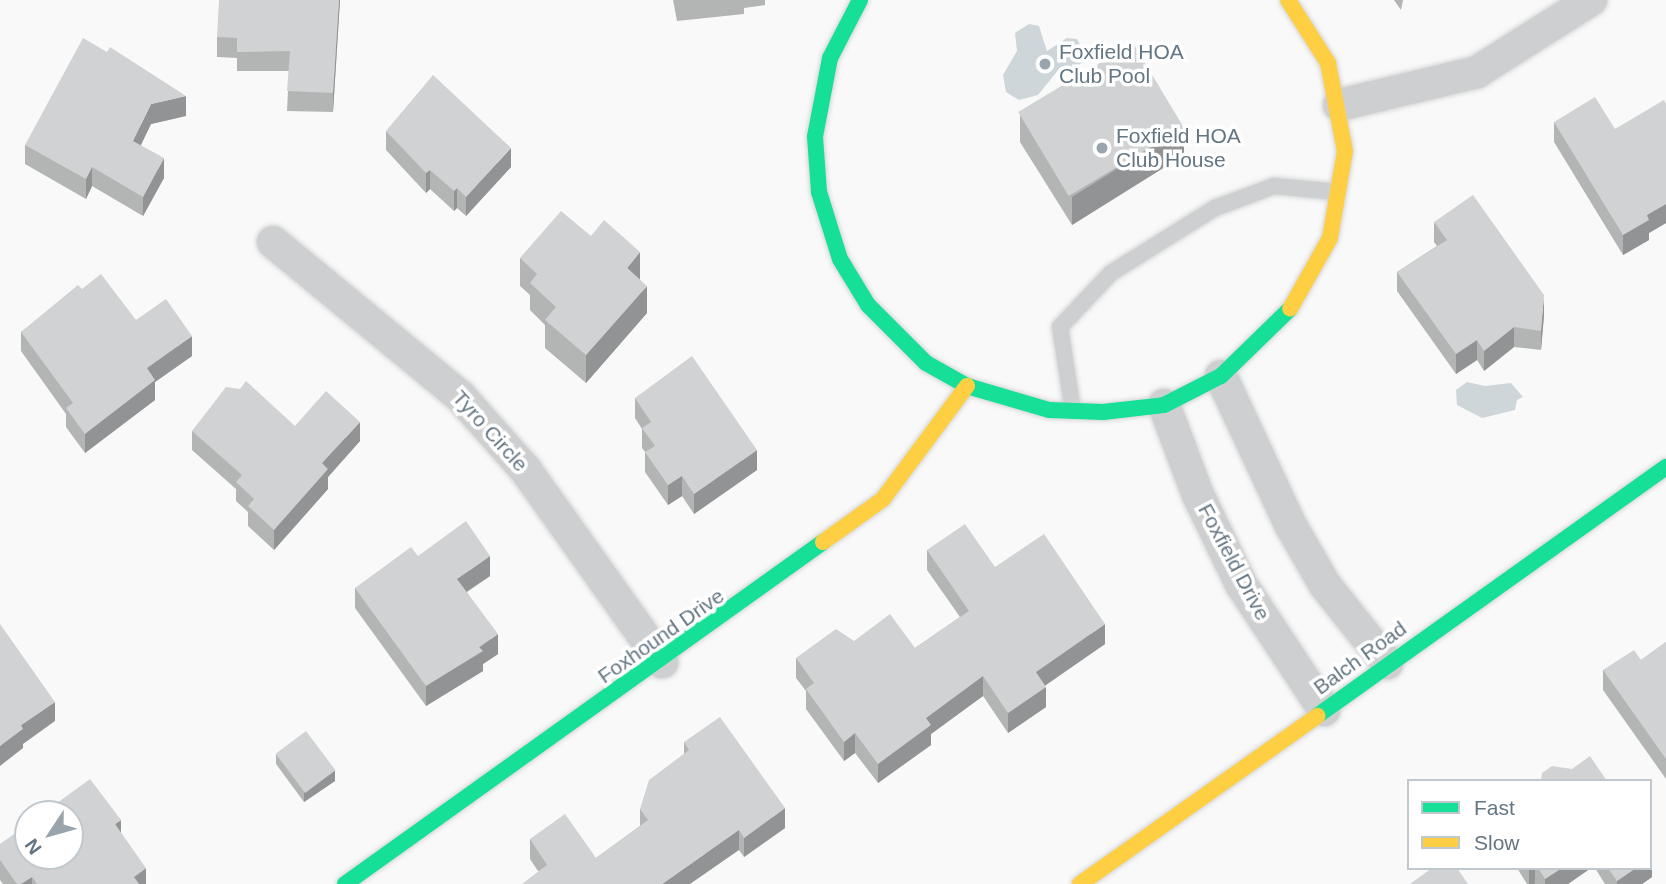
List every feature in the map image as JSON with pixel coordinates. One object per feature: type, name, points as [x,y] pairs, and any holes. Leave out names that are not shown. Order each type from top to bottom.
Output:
[{"type":"street","points":[[860,0],[836,43],[820,97],[815,137],[819,192],[840,259],[868,305],[926,363],[967,386],[1049,410],[1073,411],[1164,405],[1221,376],[1283,319],[1311,278],[1330,238],[1345,151],[1339,105],[1328,63],[1288,0]]},
{"type":"street","points":[[1339,105],[1477,72],[1591,0]]},
{"type":"street","name":"Tyro Circle","points":[[273,242],[461,397],[525,469],[662,662]]},
{"type":"street","points":[[1221,376],[1291,526],[1325,585],[1387,663]]},
{"type":"street","name":"Foxhound Drive","points":[[345,884],[662,662],[883,499],[967,386]]},
{"type":"street","name":"Foxfield Drive","points":[[1164,405],[1198,495],[1241,584],[1324,710]]},
{"type":"street","name":"Balch Road","points":[[1080,884],[1666,467]]},
{"type":"lane","points":[[1073,411],[1060,327],[1111,273],[1215,208],[1274,186],[1338,192]]},
{"type":"shaded area","name":"Foxfield HOA Club Pool","points":[[1029,24],[1039,26],[1047,51],[1067,38],[1077,39],[1085,54],[1079,67],[1059,69],[1038,95],[1019,100],[1006,92],[1003,75],[1017,51],[1015,33]]},
{"type":"shaded area","points":[[1467,382],[1485,386],[1511,383],[1523,397],[1517,400],[1515,410],[1482,418],[1457,405],[1456,390]]},
{"type":"building","points":[[219,0],[339,0],[333,93],[287,91],[290,51],[237,52],[237,38],[217,37]]},
{"type":"building","points":[[83,38],[107,52],[110,47],[186,96],[151,104],[133,141],[164,158],[143,197],[92,167],[86,179],[25,145]]},
{"type":"building","name":"Foxfield HOA Club House","points":[[1133,43],[1183,127],[1069,196],[1018,112]]},
{"type":"building","points":[[433,75],[511,148],[466,197],[457,188],[454,191],[430,170],[426,173],[386,131]]},
{"type":"building","points":[[1595,97],[1615,129],[1664,100],[1666,104],[1666,204],[1647,215],[1649,220],[1623,235],[1554,122]]},
{"type":"building","points":[[1473,195],[1544,295],[1541,331],[1514,327],[1484,351],[1477,340],[1456,354],[1397,272],[1447,240],[1434,222]]},
{"type":"building","points":[[561,211],[591,236],[604,220],[640,252],[627,268],[647,286],[586,355],[545,320],[556,307],[530,283],[537,274],[520,258]]},
{"type":"building","points":[[101,274],[136,320],[166,299],[192,336],[147,368],[155,380],[85,434],[66,408],[73,403],[21,332],[78,285],[82,289]]},
{"type":"building","points":[[692,356],[757,450],[694,494],[682,476],[668,485],[645,452],[655,446],[642,428],[651,422],[635,398]]},
{"type":"building","points":[[246,381],[295,426],[326,391],[360,422],[322,463],[328,469],[274,530],[248,506],[254,499],[236,482],[242,475],[192,431],[226,387],[240,389]]},
{"type":"building","points":[[466,521],[490,556],[457,579],[498,634],[479,647],[483,651],[426,686],[355,588],[411,547],[418,556]]},
{"type":"building","points":[[965,524],[995,567],[1044,534],[1105,624],[1036,672],[1046,687],[1008,713],[983,676],[926,718],[931,725],[878,764],[855,733],[844,742],[806,689],[814,683],[796,658],[836,629],[854,641],[890,614],[915,648],[969,611],[927,550]]},
{"type":"building","points":[[0,624],[55,702],[21,725],[23,729],[0,746]]},
{"type":"building","points":[[1666,642],[1666,759],[1603,670],[1634,650],[1641,660]]},
{"type":"building","points":[[720,717],[785,808],[744,838],[739,830],[662,884],[522,884],[547,865],[530,839],[565,814],[596,858],[648,820],[640,809],[649,780],[689,750],[684,742]]},
{"type":"building","points":[[306,731],[335,770],[305,793],[276,754]]},
{"type":"building","points":[[1590,756],[1606,779],[1541,779],[1542,773],[1552,766],[1572,769]]},
{"type":"building","points":[[90,779],[121,820],[115,824],[146,868],[134,877],[139,884],[37,884],[32,877],[17,884],[0,860],[0,844],[14,834],[14,870],[84,870],[84,800],[61,800]]},
{"type":"building","points":[[1429,870],[1458,870],[1468,884],[1410,884]]},
{"type":"building","points":[[1539,870],[1559,870],[1545,879]]},
{"type":"building","points":[[1609,870],[1633,870],[1617,881]]},
{"type":"traffic: fast","points":[[860,0],[830,58],[815,137],[819,192],[840,259],[868,305],[926,363],[967,386],[1049,410],[1103,412],[1164,405],[1221,376],[1290,309]]},
{"type":"traffic: fast","points":[[1317,716],[1666,467]]},
{"type":"traffic: fast","points":[[345,884],[823,542]]},
{"type":"traffic: slow","points":[[1288,0],[1328,63],[1345,151],[1330,238],[1290,309]]},
{"type":"traffic: slow","points":[[823,542],[883,499],[967,386]]},
{"type":"traffic: slow","points":[[1080,884],[1317,716]]},
{"type":"place","name":"Foxfield HOA Club Pool","points":[[1045,64]]},
{"type":"place","name":"Foxfield HOA Club House","points":[[1102,148]]}]
